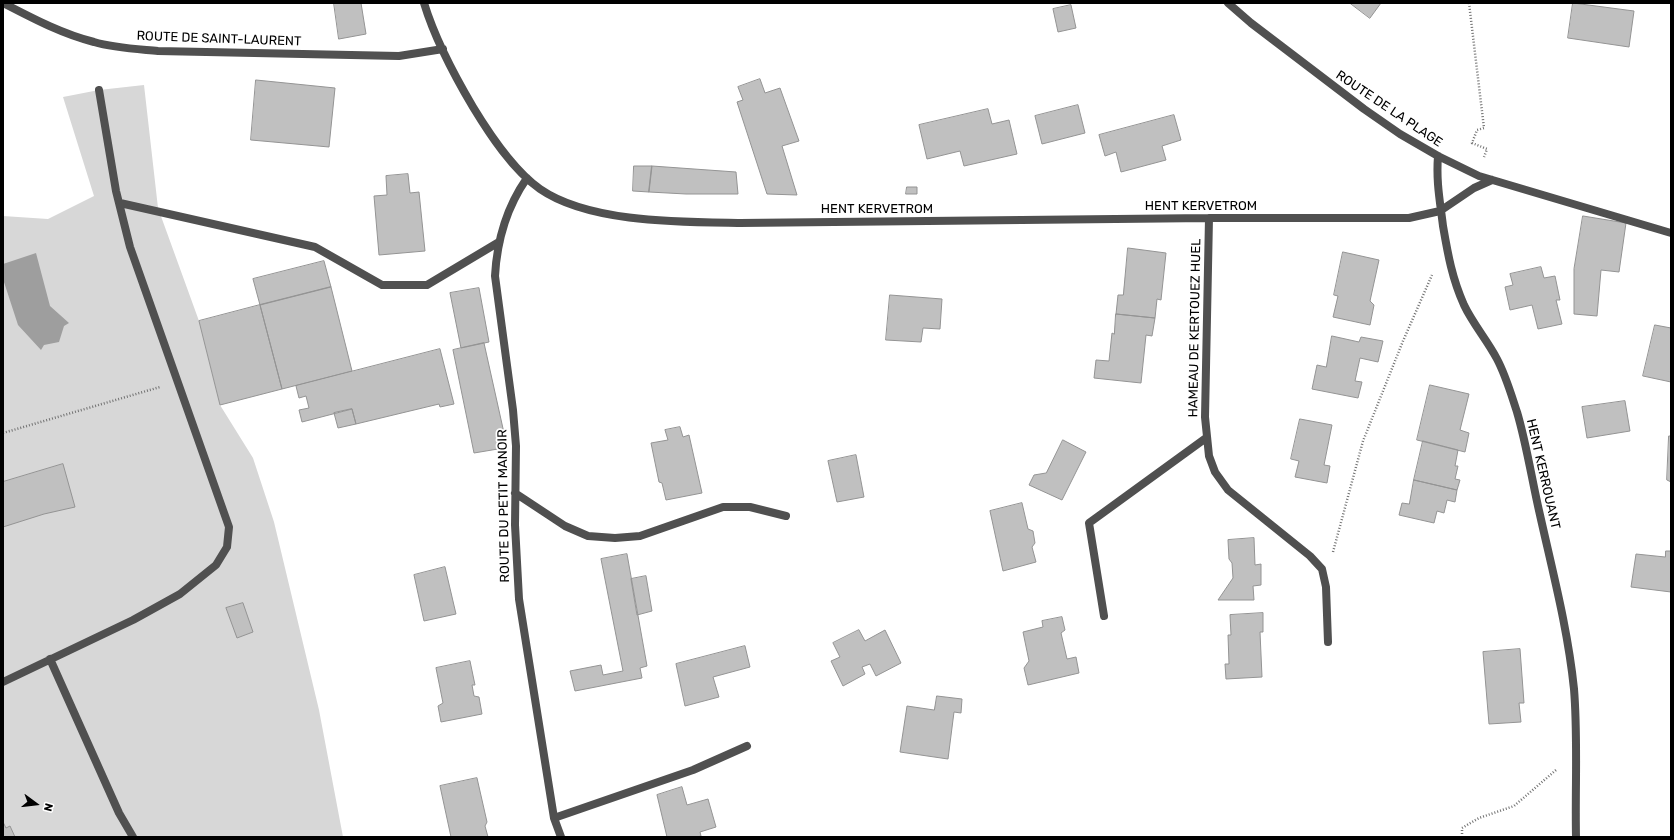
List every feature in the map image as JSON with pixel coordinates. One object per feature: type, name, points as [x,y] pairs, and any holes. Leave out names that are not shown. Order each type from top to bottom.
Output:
[{"type":"street","name":"ROUTE DE SAINT-LAURENT","points":[[3,3],[56,28],[94,42],[158,51],[399,56],[443,49]]},
{"type":"street","name":"HENT KERVETROM","points":[[424,3],[443,49],[466,94],[487,129],[527,178],[540,189],[579,207],[599,213],[685,222],[1409,218],[1440,211]]},
{"type":"street","name":"ROUTE DE LA PLAGE","points":[[1228,3],[1251,23],[1327,81],[1400,134],[1438,156],[1479,176],[1671,233]]},
{"type":"street","points":[[3,682],[133,620],[180,594],[216,565],[227,548],[228,528],[130,247],[120,203],[99,90]]},
{"type":"street","name":"HENT KERROUANT","points":[[1438,156],[1437,180],[1440,211],[1445,245],[1451,270],[1465,306],[1496,358],[1506,378],[1528,453],[1535,493],[1568,644],[1574,690],[1577,756],[1575,775],[1576,837]]},
{"type":"street","name":"ROUTE DU PETIT MANOIR","points":[[527,178],[516,194],[504,222],[496,255],[495,276],[513,410],[516,446],[516,562],[519,598],[554,818],[561,837]]},
{"type":"street","points":[[1440,211],[1474,188],[1492,180]]},
{"type":"street","points":[[120,203],[315,247],[382,285],[427,285],[499,242]]},
{"type":"street","name":"HAMEAU DE KERTOUEZ HUEL","points":[[1209,218],[1205,410],[1206,438],[1209,456],[1215,472],[1228,490],[1310,556],[1322,568]]},
{"type":"street","points":[[1104,616],[1089,523],[1206,438]]},
{"type":"street","points":[[515,493],[565,526],[588,536],[615,538],[640,536],[723,507],[750,507],[786,516]]},
{"type":"street","points":[[1322,568],[1326,586],[1328,642]]},
{"type":"street","points":[[50,659],[119,813],[133,837]]},
{"type":"street","points":[[554,818],[693,770],[747,746]]},
{"type":"path","points":[[1469,3],[1484,128],[1477,130],[1472,143],[1487,149],[1479,176]]},
{"type":"path","points":[[1322,568],[1334,550],[1363,441],[1403,341],[1445,245]]},
{"type":"path","points":[[3,434],[178,382]]},
{"type":"path","points":[[1462,837],[1462,828],[1479,818],[1514,806],[1553,773],[1564,760],[1577,756]]},
{"type":"shaded area","points":[[144,85],[158,208],[199,321],[220,405],[253,458],[274,522],[319,710],[343,837],[3,837],[3,216],[48,219],[94,196],[63,97],[99,90]]},
{"type":"shaded area","points":[[36,253],[50,306],[69,323],[64,326],[59,342],[44,345],[41,350],[18,325],[3,279],[3,264]]},
{"type":"building","points":[[334,3],[361,3],[366,34],[339,39]]},
{"type":"building","points":[[1350,3],[1381,3],[1370,18]]},
{"type":"building","points":[[1573,3],[1634,11],[1629,47],[1568,38]]},
{"type":"building","points":[[1071,5],[1076,28],[1058,32],[1053,9]]},
{"type":"building","points":[[760,79],[765,93],[780,88],[799,141],[782,146],[797,195],[767,194],[737,102],[743,100],[738,87]]},
{"type":"building","points":[[256,80],[335,88],[329,147],[251,140]]},
{"type":"building","points":[[1078,105],[1085,133],[1042,144],[1035,116]]},
{"type":"building","points":[[988,109],[992,124],[1009,120],[1017,154],[964,166],[960,151],[927,159],[919,125]]},
{"type":"building","points":[[1174,115],[1181,140],[1162,146],[1166,160],[1121,172],[1116,152],[1105,156],[1099,135]]},
{"type":"building","points":[[634,166],[652,166],[649,192],[633,191]]},
{"type":"building","points":[[652,166],[736,172],[738,194],[649,192]]},
{"type":"building","points":[[408,174],[410,193],[419,192],[425,251],[379,255],[374,196],[387,195],[386,176]]},
{"type":"building","points":[[907,187],[917,187],[917,194],[906,194]]},
{"type":"building","points":[[1583,216],[1626,223],[1619,272],[1601,270],[1597,316],[1574,314],[1574,269]]},
{"type":"building","points":[[1128,248],[1166,253],[1161,300],[1157,299],[1155,318],[1116,314],[1118,295],[1123,295]]},
{"type":"building","points":[[1343,252],[1379,260],[1370,301],[1374,305],[1370,325],[1333,317],[1338,296],[1334,295]]},
{"type":"building","points":[[324,261],[331,287],[260,305],[253,279]]},
{"type":"building","points":[[1541,267],[1544,278],[1555,276],[1560,300],[1556,300],[1562,324],[1538,329],[1532,305],[1510,310],[1505,287],[1513,285],[1510,274]]},
{"type":"building","points":[[331,287],[352,371],[282,389],[260,305]]},
{"type":"building","points":[[479,288],[489,342],[461,348],[450,293]]},
{"type":"building","points":[[890,295],[942,299],[940,329],[923,328],[921,342],[886,340]]},
{"type":"building","points":[[260,305],[282,389],[220,405],[199,321]]},
{"type":"building","points":[[1116,314],[1155,318],[1152,336],[1146,335],[1141,383],[1094,378],[1096,360],[1109,361]]},
{"type":"building","points":[[1655,325],[1671,328],[1671,382],[1643,376]]},
{"type":"building","points":[[1332,336],[1359,342],[1361,337],[1383,341],[1378,362],[1360,358],[1355,381],[1362,382],[1358,398],[1312,389],[1317,365],[1326,367]]},
{"type":"building","points":[[484,343],[504,433],[498,449],[474,453],[453,350]]},
{"type":"building","points":[[440,349],[454,404],[440,407],[439,404],[356,424],[352,409],[302,422],[299,410],[309,408],[306,396],[299,398],[296,386]]},
{"type":"building","points":[[1430,385],[1469,394],[1460,430],[1469,433],[1465,452],[1417,440]]},
{"type":"building","points":[[1625,401],[1630,431],[1587,438],[1582,407]]},
{"type":"building","points":[[352,409],[356,424],[338,428],[334,413]]},
{"type":"building","points":[[1300,419],[1332,425],[1324,465],[1330,466],[1327,483],[1295,477],[1299,461],[1291,459]]},
{"type":"building","points":[[680,427],[683,437],[689,435],[702,493],[666,500],[662,483],[659,482],[651,443],[668,440],[665,430]]},
{"type":"building","points":[[1669,436],[1671,436],[1671,482],[1667,480]]},
{"type":"building","points":[[1063,440],[1086,452],[1062,500],[1029,485],[1034,475],[1046,473]]},
{"type":"building","points":[[1423,441],[1458,450],[1455,466],[1458,466],[1455,479],[1460,480],[1457,490],[1414,480]]},
{"type":"building","points":[[856,455],[864,497],[837,502],[828,461]]},
{"type":"building","points":[[63,464],[75,507],[44,514],[3,527],[3,482]]},
{"type":"building","points":[[1414,480],[1457,490],[1455,502],[1447,500],[1444,513],[1437,511],[1434,523],[1399,515],[1402,503],[1409,504]]},
{"type":"building","points":[[1022,503],[1028,529],[1033,531],[1035,543],[1032,547],[1036,562],[1003,571],[990,511]]},
{"type":"building","points":[[1254,538],[1255,565],[1261,564],[1261,585],[1253,586],[1254,600],[1218,600],[1233,578],[1232,563],[1229,559],[1228,540]]},
{"type":"building","points":[[1666,551],[1671,551],[1671,592],[1631,587],[1636,554],[1665,557]]},
{"type":"building","points":[[627,554],[647,666],[640,668],[642,678],[575,691],[570,671],[601,665],[603,675],[623,671],[601,559]]},
{"type":"building","points":[[445,567],[456,614],[424,621],[414,575]]},
{"type":"building","points":[[646,576],[652,611],[637,615],[631,579]]},
{"type":"building","points":[[243,603],[253,632],[237,638],[226,608]]},
{"type":"building","points":[[1263,613],[1263,632],[1260,632],[1262,677],[1226,679],[1225,664],[1229,664],[1228,635],[1231,635],[1230,615]]},
{"type":"building","points":[[1062,617],[1065,630],[1061,633],[1067,659],[1076,657],[1079,673],[1028,685],[1024,668],[1029,661],[1023,632],[1043,627],[1042,621]]},
{"type":"building","points":[[859,630],[865,641],[885,630],[901,663],[876,676],[870,664],[862,667],[865,674],[843,686],[831,661],[840,657],[833,643]]},
{"type":"building","points":[[745,646],[750,667],[713,677],[719,697],[685,706],[676,664]]},
{"type":"building","points":[[1520,649],[1524,703],[1519,703],[1521,722],[1489,724],[1483,652]]},
{"type":"building","points":[[470,661],[475,685],[472,685],[474,696],[479,697],[482,714],[441,722],[438,706],[443,703],[436,668]]},
{"type":"building","points":[[937,696],[962,699],[961,713],[954,712],[948,759],[900,752],[907,706],[934,710]]},
{"type":"building","points":[[477,778],[487,822],[485,826],[488,837],[451,837],[440,786]]},
{"type":"building","points":[[682,787],[687,805],[708,799],[716,827],[700,832],[701,836],[667,837],[657,795]]},
{"type":"building","points":[[3,822],[6,828],[10,826],[15,837],[3,837]]}]
